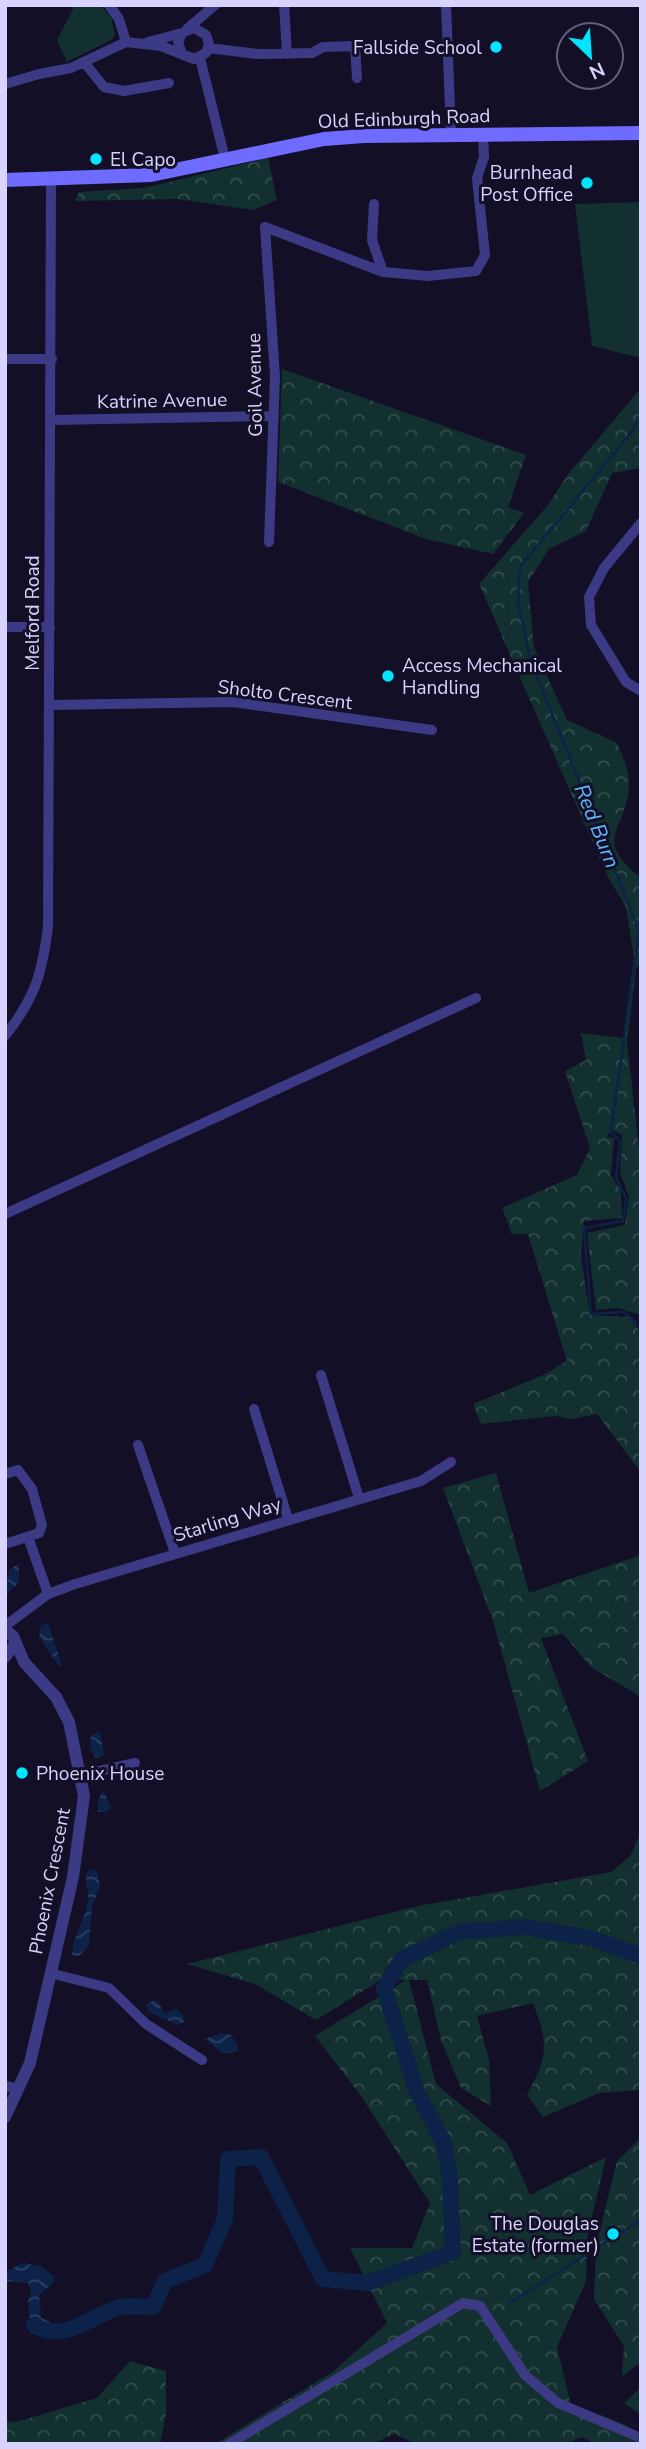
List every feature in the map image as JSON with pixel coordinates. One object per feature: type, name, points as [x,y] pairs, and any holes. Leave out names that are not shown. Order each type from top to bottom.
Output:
[{"type":"main road","name":"Old Edinburgh Road","points":[[5,180],[151,175],[324,139],[451,134],[641,133]]},
{"type":"street","points":[[182,54],[178,42],[184,31],[216,5]]},
{"type":"street","points":[[205,34],[216,5]]},
{"type":"street","points":[[284,5],[287,54]]},
{"type":"street","points":[[446,5],[451,134]]},
{"type":"street","points":[[112,6],[127,42]]},
{"type":"street","points":[[144,43],[199,29],[205,34],[209,48]]},
{"type":"street","points":[[5,84],[71,68],[127,42],[144,43],[188,58],[200,58],[209,48]]},
{"type":"street","points":[[209,48],[287,54],[312,53],[323,47],[355,46],[357,78]]},
{"type":"street","points":[[200,58],[225,159]]},
{"type":"street","points":[[84,62],[104,88],[124,92],[169,83]]},
{"type":"street","points":[[374,204],[372,240],[383,272],[428,276],[475,271],[485,255],[477,178],[484,157],[483,134]]},
{"type":"street","name":"Melford Road","points":[[5,1036],[28,1007],[43,971],[48,927],[51,179]]},
{"type":"street","name":"Goil Avenue","points":[[269,542],[275,376],[265,227],[383,272]]},
{"type":"street","points":[[5,359],[52,359]]},
{"type":"street","name":"Katrine Avenue","points":[[51,420],[274,416]]},
{"type":"street","points":[[641,523],[604,568],[589,597],[591,625],[626,682],[641,691]]},
{"type":"street","points":[[5,626],[50,627]]},
{"type":"street","name":"Sholto Crescent","points":[[49,705],[233,702],[432,730]]},
{"type":"street","points":[[5,1214],[476,998]]},
{"type":"street","points":[[321,1375],[359,1498]]},
{"type":"street","points":[[254,1409],[288,1518]]},
{"type":"street","points":[[138,1445],[175,1553]]},
{"type":"street","name":"Starling Way","points":[[8,1641],[18,1619],[48,1594],[288,1518],[421,1481],[451,1462]]},
{"type":"street","points":[[5,1474],[19,1470],[32,1489],[42,1525],[39,1533],[5,1544]]},
{"type":"street","points":[[28,1538],[48,1594]]},
{"type":"street","name":"Phoenix Crescent","points":[[5,2117],[30,2063],[78,1852],[84,1811],[82,1775],[69,1722],[57,1697],[8,1641]]},
{"type":"street","points":[[82,1775],[135,1763]]},
{"type":"street","points":[[50,1973],[109,1989],[146,2024],[202,2060]]},
{"type":"street","points":[[5,2086],[19,2089]]},
{"type":"street","points":[[229,2444],[463,2304],[480,2306],[525,2375],[558,2403],[641,2438]]},
{"type":"green space","points":[[75,5],[102,7],[111,17],[115,34],[113,39],[67,62],[57,40]]},
{"type":"green space","points":[[268,158],[277,200],[253,210],[177,199],[75,201],[79,192],[144,188]]},
{"type":"green space","points":[[641,202],[641,358],[592,346],[575,204]]},
{"type":"green space","points":[[282,369],[526,455],[508,507],[524,513],[493,554],[426,539],[278,482]]},
{"type":"green space","points":[[641,388],[641,468],[612,473],[586,531],[549,549],[528,582],[534,647],[567,720],[617,743],[628,775],[627,802],[614,843],[626,864],[641,878],[641,962],[636,968],[627,1041],[641,1168],[641,1319],[638,1314],[617,1308],[596,1310],[587,1233],[625,1225],[629,1196],[620,1173],[622,1135],[612,1130],[606,1137],[614,1138],[611,1175],[621,1191],[622,1218],[584,1221],[581,1255],[590,1315],[630,1317],[641,1333],[641,1472],[597,1414],[572,1419],[555,1416],[481,1424],[473,1404],[543,1375],[567,1361],[528,1234],[512,1234],[502,1208],[577,1175],[590,1148],[565,1071],[586,1060],[581,1033],[623,1038],[634,957],[626,907],[607,875],[479,584],[548,505],[569,473]]},
{"type":"green space","points":[[496,1473],[529,1593],[641,1555],[641,1697],[591,1667],[563,1634],[541,1638],[588,1761],[540,1791],[493,1621],[443,1488]]},
{"type":"green space","points":[[641,1832],[641,2090],[599,2093],[543,2117],[527,2095],[539,2070],[544,2050],[542,2029],[533,2003],[477,2016],[489,2060],[491,2106],[461,2088],[441,2040],[427,1980],[409,1980],[436,2084],[507,2143],[530,2195],[606,2157],[587,2238],[586,2281],[557,2347],[571,2406],[623,2424],[632,2430],[641,2444],[595,2444],[582,2437],[566,2444],[417,2444],[394,2434],[372,2444],[215,2444],[334,2371],[387,2323],[350,2248],[412,2248],[430,2203],[361,2096],[315,2036],[406,1980],[379,1981],[316,2020],[255,1984],[187,1964],[418,1906],[611,1872],[630,1856]]},
{"type":"green space","points":[[641,2138],[641,2362],[622,2376],[624,2346],[594,2299],[596,2246],[617,2161]]},
{"type":"green space","points":[[130,2361],[166,2371],[166,2414],[160,2444],[5,2444],[5,2421],[16,2422],[97,2398]]},
{"type":"green space","points":[[641,2387],[641,2415],[624,2403]]},
{"type":"water","points":[[19,1563],[19,1582],[5,1596],[9,1570]]},
{"type":"water","points":[[48,1623],[62,1666],[58,1665],[39,1637],[41,1626]]},
{"type":"water","points":[[100,1732],[104,1755],[96,1758],[90,1748],[91,1735]]},
{"type":"water","points":[[103,1790],[111,1808],[106,1812],[98,1812],[98,1800]]},
{"type":"water","points":[[90,1869],[97,1871],[100,1887],[92,1906],[89,1945],[79,1956],[72,1955],[86,1908],[86,1874]]},
{"type":"water","points":[[158,2001],[164,2014],[176,2009],[183,2015],[184,2022],[178,2025],[149,2012],[146,2005]]},
{"type":"water","points":[[230,2034],[237,2043],[238,2051],[224,2054],[204,2039]]},
{"type":"water","points":[[23,2263],[40,2266],[55,2277],[53,2283],[39,2295],[41,2318],[49,2321],[53,2332],[31,2334],[28,2302],[31,2290],[28,2283],[5,2281],[5,2272]]},
{"type":"waterway","name":"Red Burn","points":[[641,417],[630,434],[520,567],[518,602],[530,659],[639,930],[611,1132],[620,1141],[616,1178],[626,1198],[623,1221],[584,1228],[591,1314],[624,1312],[641,1327]]},
{"type":"waterway","points":[[34,2325],[56,2332],[78,2326],[120,2307],[153,2307],[165,2281],[205,2265],[225,2219],[228,2159],[261,2157],[323,2279],[368,2283],[453,2252],[450,2182],[445,2145],[417,2092],[384,1988],[402,1959],[459,1932],[525,1927],[590,1938],[641,1956]]},
{"type":"waterway","points":[[510,2303],[641,2220]]},
{"type":"place","name":"Fallside School","points":[[496,47]]},
{"type":"place","name":"El Capo","points":[[96,159]]},
{"type":"place","name":"Burnhead Post Office","points":[[587,183]]},
{"type":"place","name":"Access Mechanical Handling","points":[[388,676]]},
{"type":"place","name":"Phoenix House","points":[[22,1773]]},
{"type":"place","name":"The Douglas Estate (former)","points":[[613,2234]]}]
